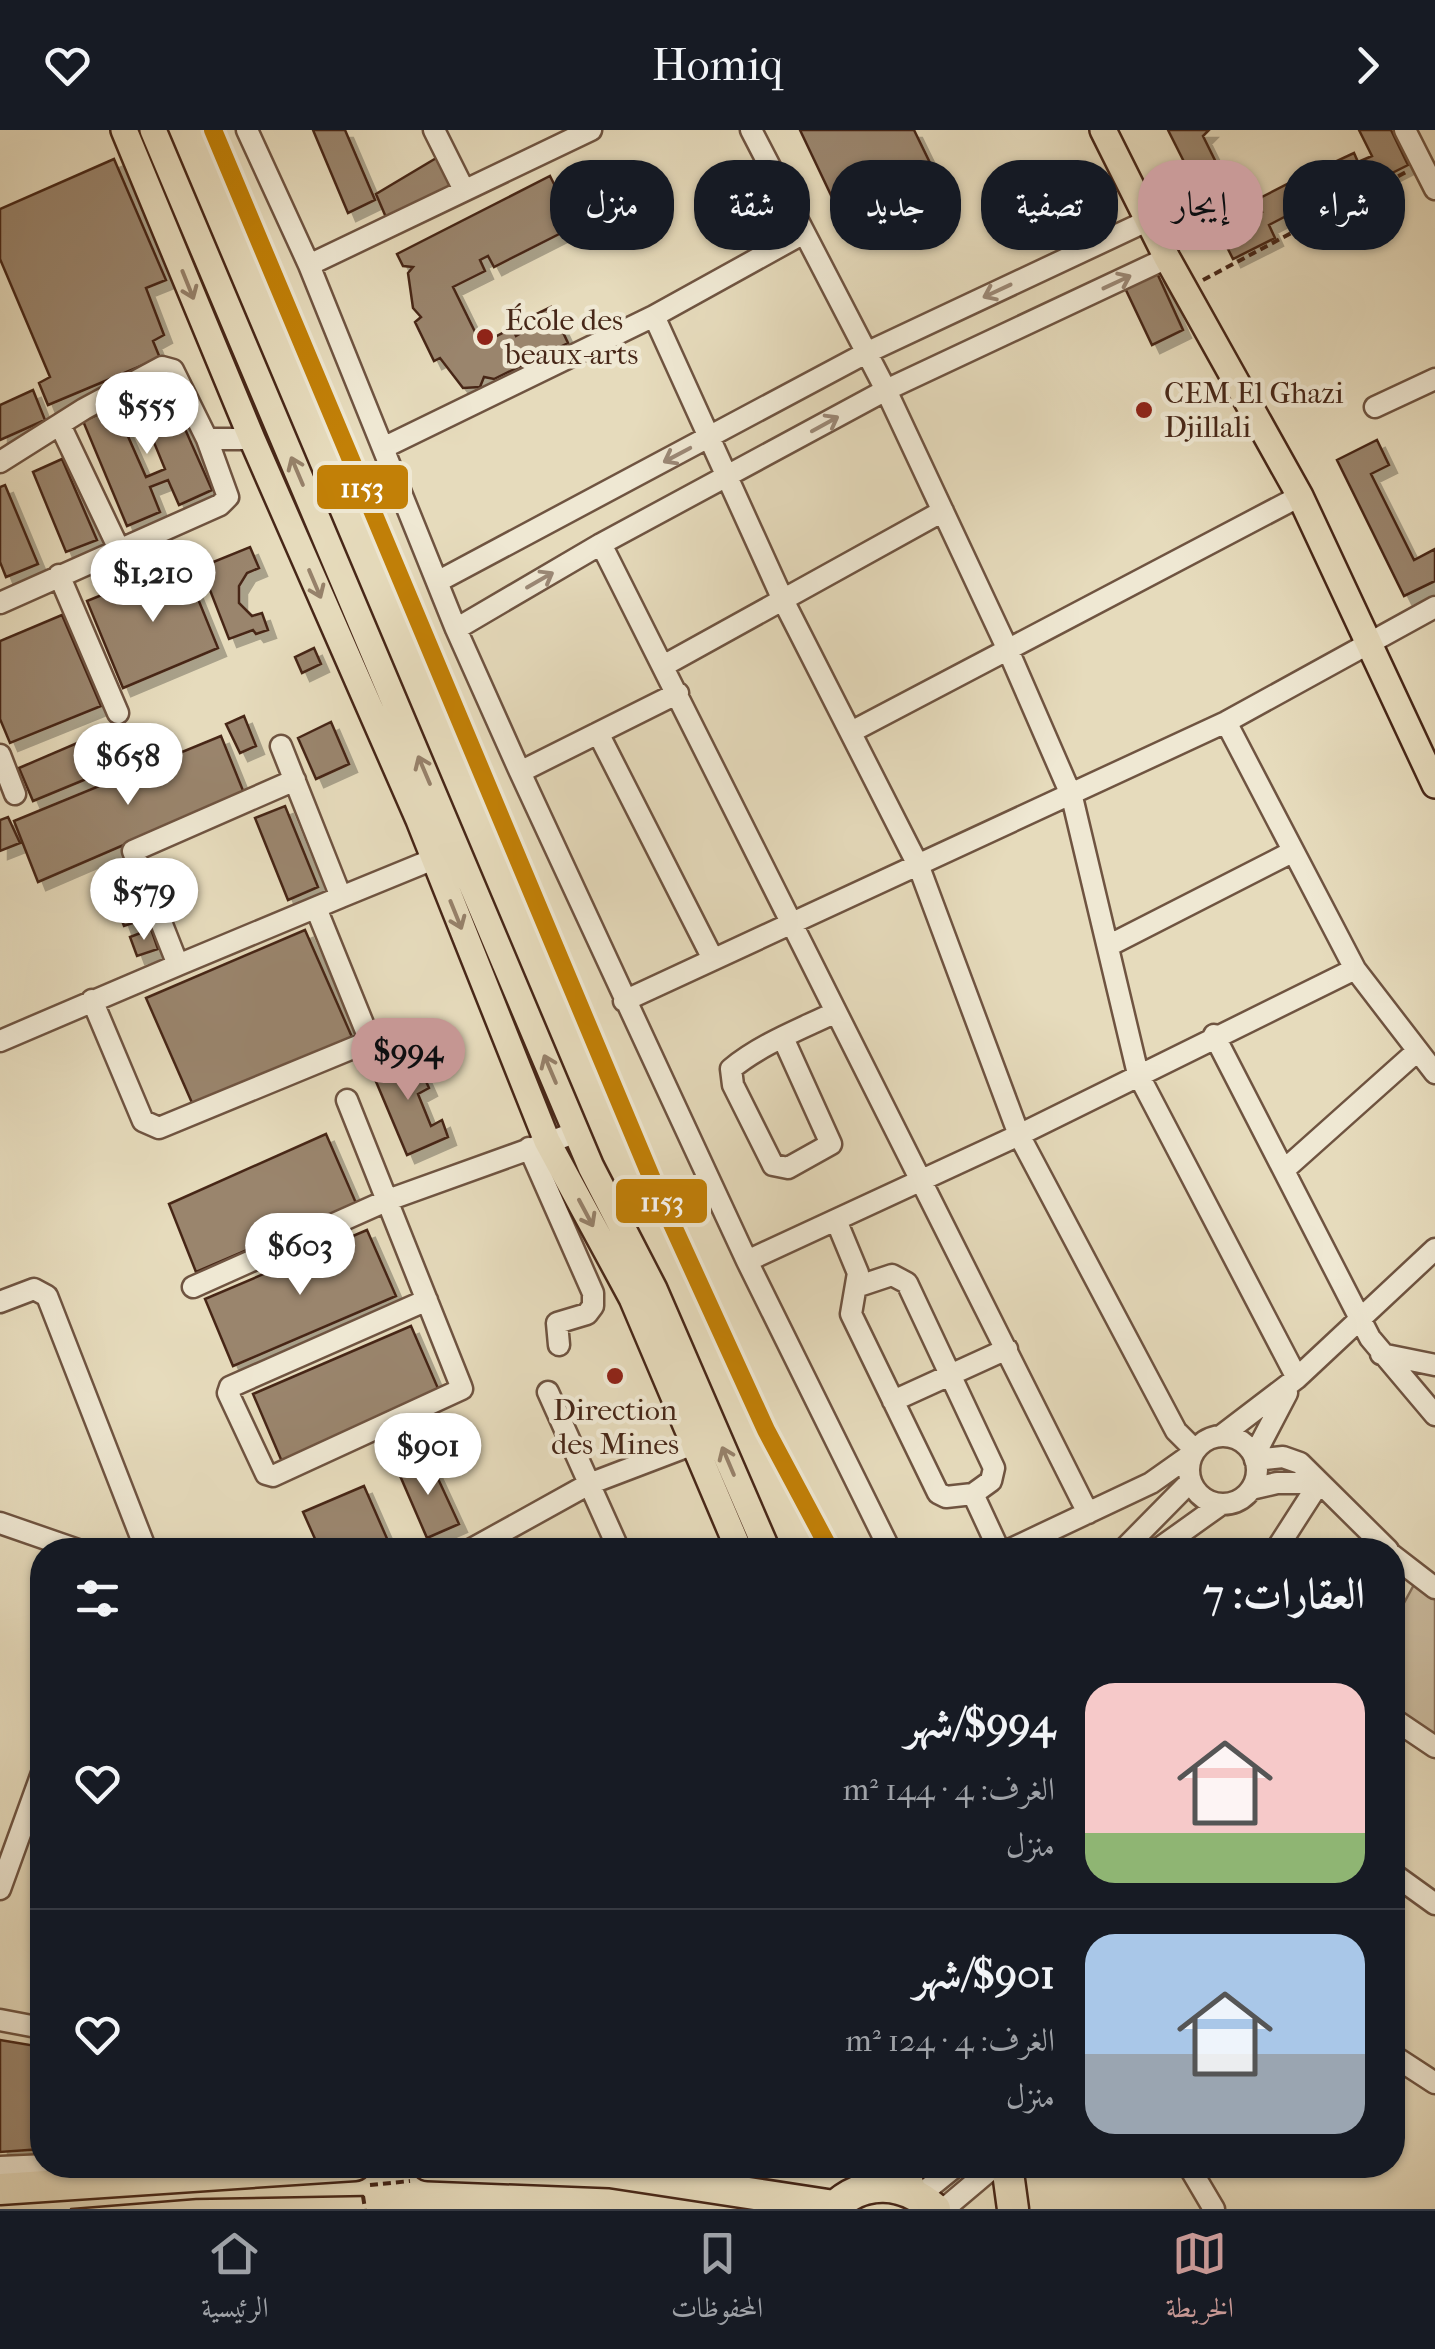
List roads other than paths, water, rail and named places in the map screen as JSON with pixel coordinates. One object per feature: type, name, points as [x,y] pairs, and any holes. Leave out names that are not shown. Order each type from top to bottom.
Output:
[{"type":"highway","points":[[0,2190],[308,2178]]},
{"type":"highway","points":[[647,2178],[833,2208],[864,2178]]},
{"type":"highway","points":[[869,2178],[923,2194]]},
{"type":"highway","points":[[1009,2178],[1013,2209]]},
{"type":"main road","points":[[124,130],[433,860],[538,1144],[632,1298],[733,1538]]},
{"type":"main road","points":[[153,130],[577,1132],[654,1289],[762,1538]]},
{"type":"main road","points":[[1103,130],[1138,198]]},
{"type":"main road","points":[[1164,250],[1300,496],[1435,786]]},
{"type":"street","points":[[246,130],[309,265],[456,629],[520,772],[747,1261],[884,1538]]},
{"type":"street","points":[[434,130],[464,188]]},
{"type":"street","points":[[309,265],[592,130]]},
{"type":"street","points":[[751,130],[766,160]]},
{"type":"street","points":[[1405,130],[1429,161],[1435,190]]},
{"type":"street","points":[[437,582],[866,353],[1138,225]]},
{"type":"street","points":[[810,245],[886,390],[1072,797],[1138,1074],[1296,1378]]},
{"type":"street","points":[[383,448],[654,316],[773,250]]},
{"type":"street","points":[[456,629],[602,544],[886,390],[1168,258]]},
{"type":"street","points":[[654,316],[784,600],[919,867],[1019,1135],[1176,1431],[1194,1452],[1190,1480],[1134,1538]]},
{"type":"street","points":[[0,462],[169,367],[206,440],[228,497],[0,603]]},
{"type":"street","points":[[1376,407],[1435,379]]},
{"type":"street","points":[[60,425],[118,547]]},
{"type":"street","points":[[206,440],[252,439]]},
{"type":"street","points":[[851,732],[1300,496]]},
{"type":"street","points":[[662,666],[943,512]]},
{"type":"street","points":[[602,544],[1088,1513]]},
{"type":"street","points":[[59,575],[118,714]]},
{"type":"street","points":[[624,1001],[1072,797],[1226,722],[1435,607]]},
{"type":"street","points":[[520,772],[678,693]]},
{"type":"street","points":[[1226,722],[1355,969],[1435,1074]]},
{"type":"street","points":[[598,733],[713,959]]},
{"type":"street","points":[[281,746],[342,897]]},
{"type":"street","points":[[0,755],[15,794]]},
{"type":"street","points":[[178,965],[133,851],[295,780]]},
{"type":"street","points":[[0,1042],[458,849]]},
{"type":"street","points":[[1108,946],[1292,852]]},
{"type":"street","points":[[92,1000],[144,1121],[158,1128],[176,1121],[370,1041],[316,908]]},
{"type":"street","points":[[747,1261],[1019,1135],[1355,969]]},
{"type":"street","points":[[783,1038],[831,1144],[788,1168],[772,1165],[734,1085],[731,1069],[783,1038],[836,1012]]},
{"type":"street","points":[[1214,1036],[1360,1319],[1381,1354],[1435,1415]]},
{"type":"street","points":[[1284,1170],[1416,1053]]},
{"type":"street","points":[[347,1100],[427,1300],[460,1391],[273,1476],[266,1474],[228,1393],[230,1386],[427,1300]]},
{"type":"street","points":[[193,1287],[388,1200],[577,1132]]},
{"type":"street","points":[[538,1144],[593,1293],[594,1306],[587,1314],[556,1322],[559,1345]]},
{"type":"street","points":[[836,1220],[858,1272],[859,1286],[850,1302],[851,1314],[938,1493],[946,1497],[973,1494],[990,1481],[994,1468],[906,1284],[892,1274],[859,1286]]},
{"type":"street","points":[[1035,1538],[1151,1483],[1221,1436],[1296,1378],[1435,1249]]},
{"type":"street","points":[[0,1302],[34,1290],[47,1296],[141,1538]]},
{"type":"street","points":[[893,1401],[1006,1349]]},
{"type":"street","points":[[1381,1354],[1435,1364]]},
{"type":"street","points":[[1252,1489],[1255,1458],[1296,1378]]},
{"type":"street","points":[[548,1392],[614,1538]]},
{"type":"street","points":[[1221,1436],[1241,1441],[1255,1458],[1292,1459],[1373,1538]]},
{"type":"street","points":[[495,1538],[589,1484],[694,1444]]},
{"type":"street","points":[[1151,1483],[1190,1480]]},
{"type":"street","points":[[1190,1480],[1202,1498],[1220,1504],[1232,1504],[1252,1489],[1277,1483],[1320,1483]]},
{"type":"street","points":[[1284,1538],[1320,1483]]},
{"type":"street","points":[[973,1494],[993,1538]]},
{"type":"street","points":[[1173,1538],[1220,1504]]},
{"type":"street","points":[[0,1524],[42,1538]]},
{"type":"street","points":[[1405,1567],[1435,1588]]},
{"type":"street","points":[[1405,1727],[1435,1748]]},
{"type":"street","points":[[0,1890],[30,1806]]},
{"type":"street","points":[[1405,1882],[1435,1904]]},
{"type":"street","points":[[0,2020],[30,2026]]},
{"type":"street","points":[[1405,2063],[1435,2083]]},
{"type":"street","points":[[0,2167],[30,2166]]},
{"type":"street","points":[[923,2194],[963,2178]]},
{"type":"street","points":[[1196,2178],[1214,2209]]},
{"type":"tram line","points":[[71,2209],[196,2199],[363,2196]]},
{"type":"place","name":"École des beaux-arts","points":[[485,337]]},
{"type":"place","name":"CEM El Ghazi Djillali","points":[[1144,410]]},
{"type":"place","name":"Direction des Mines","points":[[615,1376]]}]
